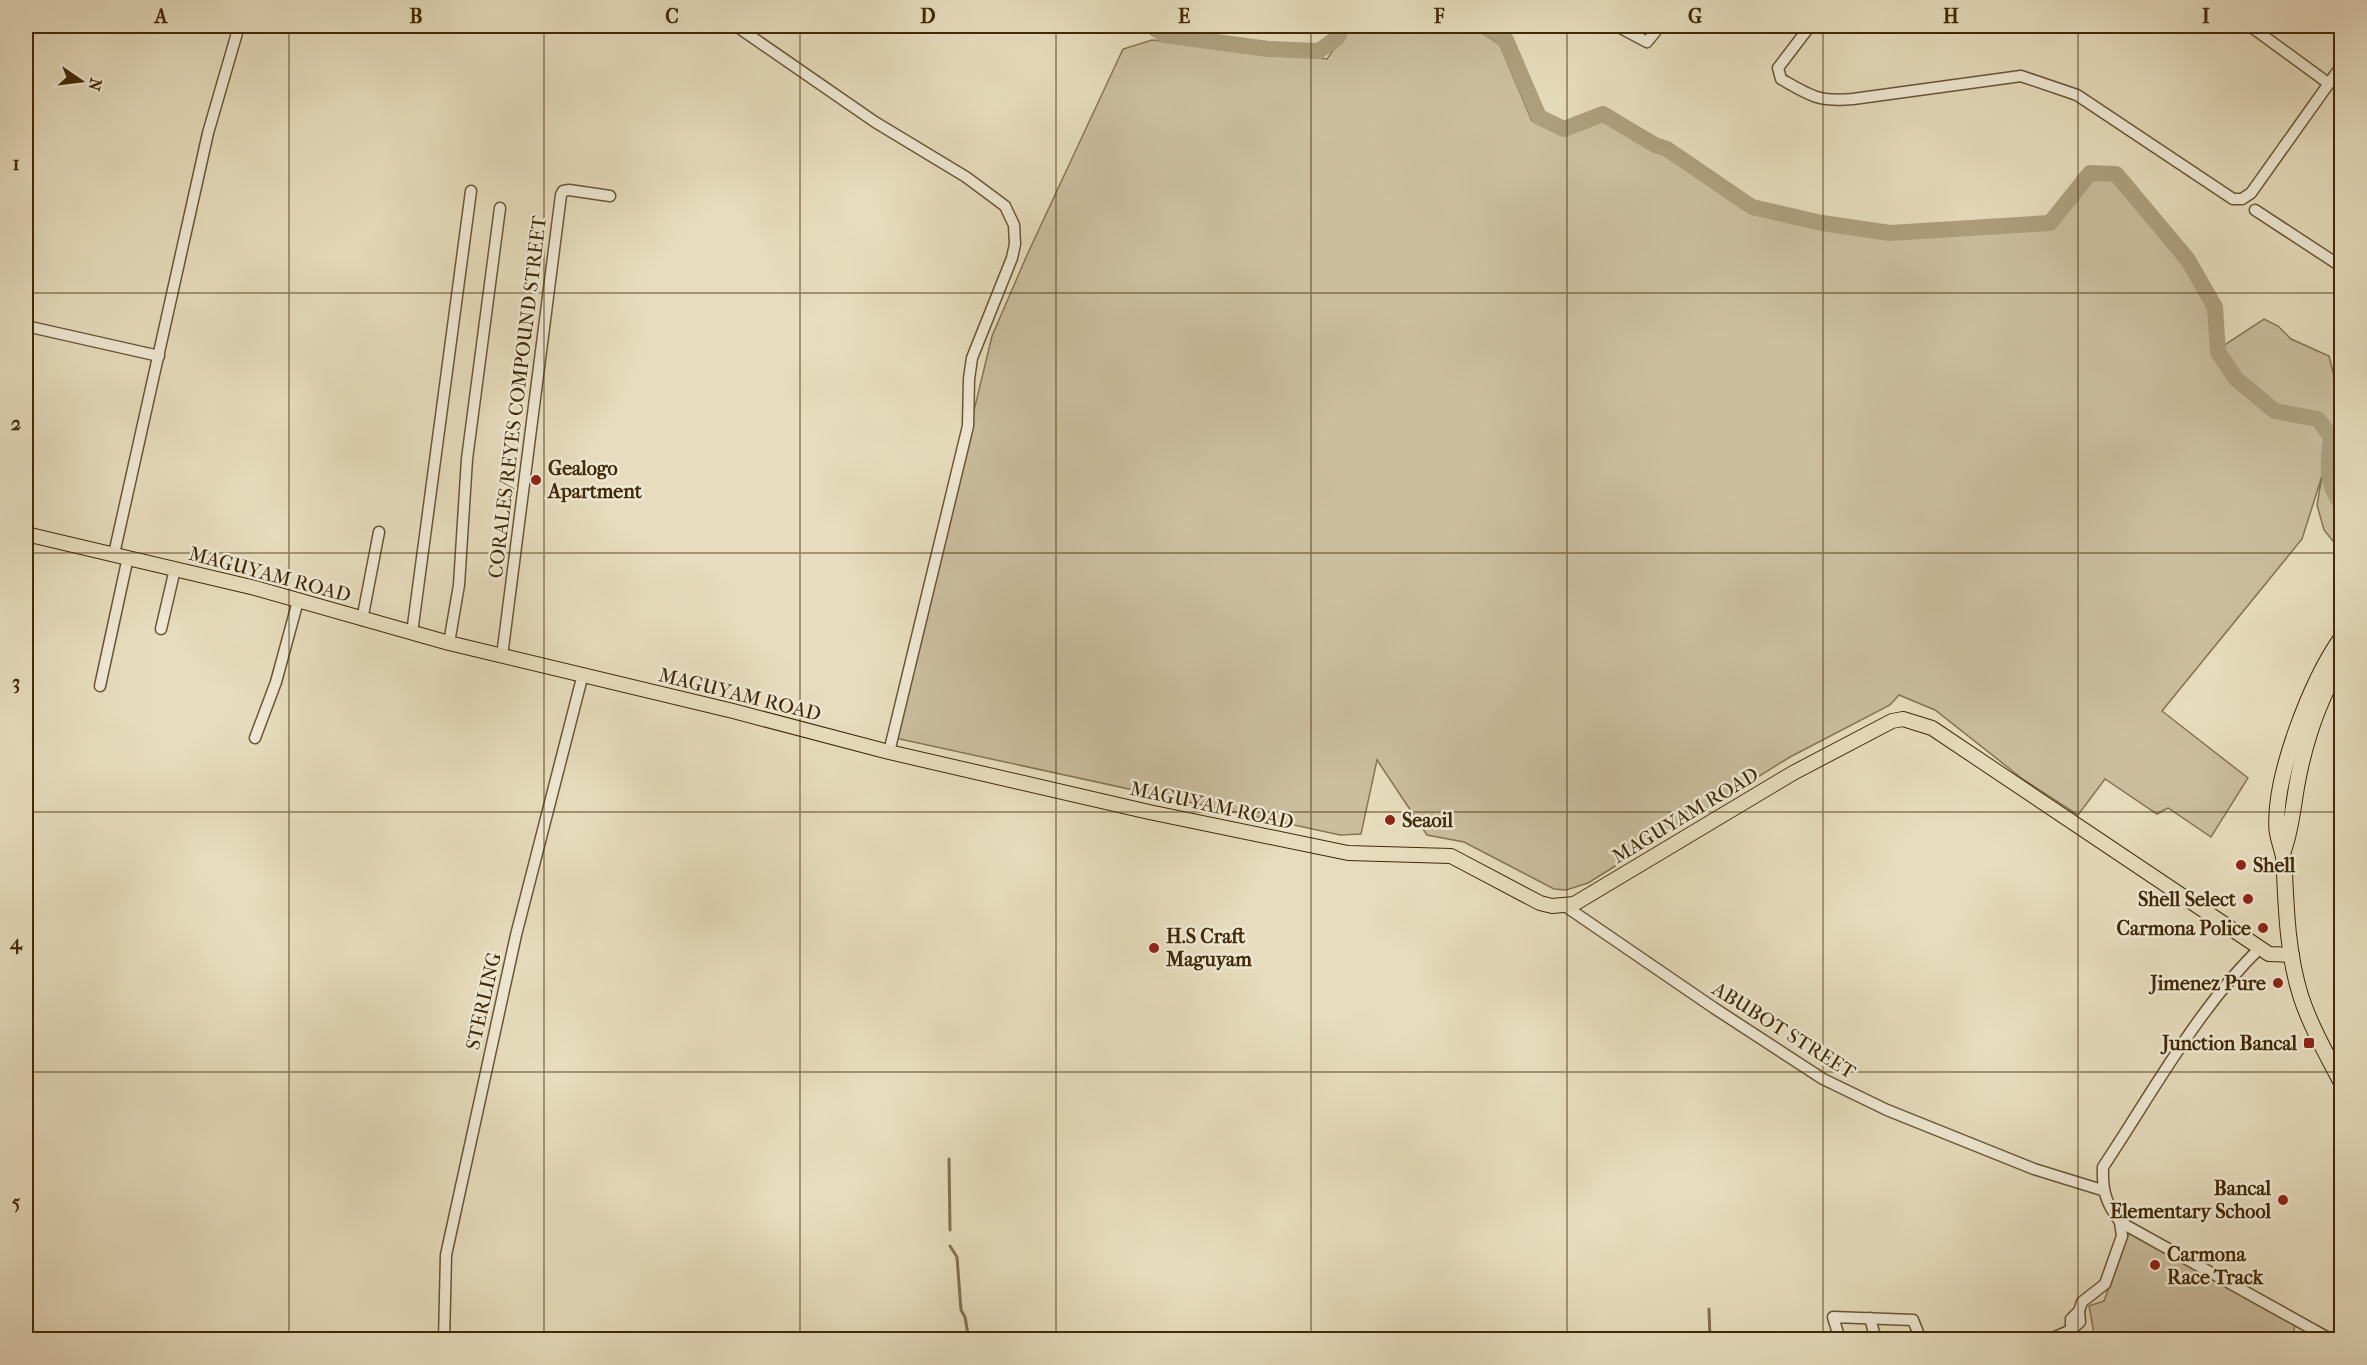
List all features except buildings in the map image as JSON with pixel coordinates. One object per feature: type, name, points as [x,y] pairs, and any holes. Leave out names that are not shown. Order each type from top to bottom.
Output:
[{"type":"highway","points":[[2342,636],[2318,675],[2307,700],[2285,773],[2277,830],[2283,852],[2292,955],[2308,1016],[2342,1084]]},
{"type":"highway","points":[[2283,852],[2291,830],[2298,777],[2311,732],[2330,681],[2342,661]]},
{"type":"main road","name":"MAGUYAM ROAD","points":[[26,534],[128,557],[449,643],[583,674],[889,752],[1149,812],[1348,853],[1451,856],[1478,868],[1532,900],[1552,906],[1565,906],[1584,899],[1801,769],[1892,721],[1904,719],[1932,728],[2269,954],[2292,955]]},
{"type":"street","points":[[114,554],[208,133],[239,26]]},
{"type":"street","points":[[736,26],[875,122],[966,177],[1005,206],[1014,225],[1015,244],[1012,258],[972,358],[968,426],[889,752]]},
{"type":"street","points":[[1617,26],[1647,42],[1660,26]]},
{"type":"street","points":[[1810,26],[1778,68],[1781,79],[1811,96],[1827,101],[1853,99],[2021,76],[2077,95],[2234,199],[2242,199],[2251,193],[2342,65]]},
{"type":"street","points":[[2250,26],[2328,82]]},
{"type":"street","name":"CORALES/REYES COMPOUND STREET","points":[[502,656],[561,195],[563,191],[569,190],[610,196]]},
{"type":"street","points":[[412,633],[471,191]]},
{"type":"street","points":[[449,643],[459,585],[467,459],[500,208]]},
{"type":"street","points":[[2255,210],[2342,267]]},
{"type":"street","points":[[26,326],[159,356]]},
{"type":"street","points":[[362,620],[379,532]]},
{"type":"street","points":[[100,686],[128,557]]},
{"type":"street","points":[[161,629],[175,569]]},
{"type":"street","points":[[255,738],[276,682],[298,601]]},
{"type":"street","name":"STERLING","points":[[444,1340],[446,1255],[516,934],[583,674]]},
{"type":"street","name":"ABUBOT STREET","points":[[1565,906],[1823,1079],[1887,1110],[2034,1170],[2102,1190]]},
{"type":"street","points":[[2260,948],[2238,970],[2185,1043],[2103,1167],[2102,1190],[2108,1206],[2120,1222],[2332,1340]]},
{"type":"street","points":[[2048,1340],[2065,1334],[2080,1322],[2079,1311],[2082,1302],[2105,1284],[2122,1236],[2120,1222]]},
{"type":"street","points":[[1840,1340],[1833,1317],[1913,1320],[1921,1340]]},
{"type":"street","points":[[1870,1318],[1876,1340]]},
{"type":"shaded area","points":[[1350,26],[1472,26],[1500,45],[1532,121],[1565,134],[1604,118],[1723,189],[1753,212],[1831,228],[1888,236],[2052,226],[2091,178],[2113,177],[2185,263],[2211,309],[2214,352],[2264,319],[2278,326],[2291,339],[2329,356],[2335,380],[2341,386],[2341,551],[2324,530],[2317,505],[2322,476],[2302,539],[2162,711],[2248,778],[2211,837],[2168,808],[2157,814],[2105,779],[2078,815],[2024,780],[1935,710],[1899,695],[1890,705],[1790,757],[1588,883],[1566,890],[1554,889],[1464,842],[1427,835],[1377,760],[1361,834],[1340,835],[895,738],[992,336],[1123,49],[1152,40],[1327,59]]},
{"type":"shaded area","name":"Carmona Race Track","points":[[2130,1229],[2295,1322],[2293,1339],[2095,1339],[2089,1306],[2104,1301]]},
{"type":"waterway","points":[[1151,26],[1164,35],[1268,49],[1319,51],[1337,38],[1343,26]]},
{"type":"waterway","points":[[1486,26],[1506,40],[1539,117],[1564,129],[1603,114],[1655,145],[1667,149],[1752,207],[1822,223],[1890,233],[2050,223],[2090,173],[2116,174],[2188,260],[2215,307],[2218,352],[2236,379],[2275,411],[2318,419],[2331,437],[2330,481],[2342,505]]},
{"type":"waterway","points":[[949,1159],[950,1230]]},
{"type":"waterway","points":[[950,1246],[957,1257],[961,1310],[965,1317],[969,1340]]},
{"type":"waterway","points":[[1709,1309],[1710,1340]]},
{"type":"place","name":"Gealogo Apartment","points":[[536,480]]},
{"type":"place","name":"Seaoil","points":[[1390,820]]},
{"type":"place","name":"Shell","points":[[2241,865]]},
{"type":"place","name":"Shell Select","points":[[2248,899]]},
{"type":"place","name":"Carmona Police","points":[[2263,928]]},
{"type":"place","name":"H.S Craft Maguyam","points":[[1154,948]]},
{"type":"place","name":"Jimenez Pure","points":[[2278,983]]},
{"type":"place","name":"Junction Bancal","points":[[2309,1043]]},
{"type":"place","name":"Bancal Elementary School","points":[[2283,1200]]},
{"type":"place","name":"Carmona Race Track","points":[[2155,1265]]}]
